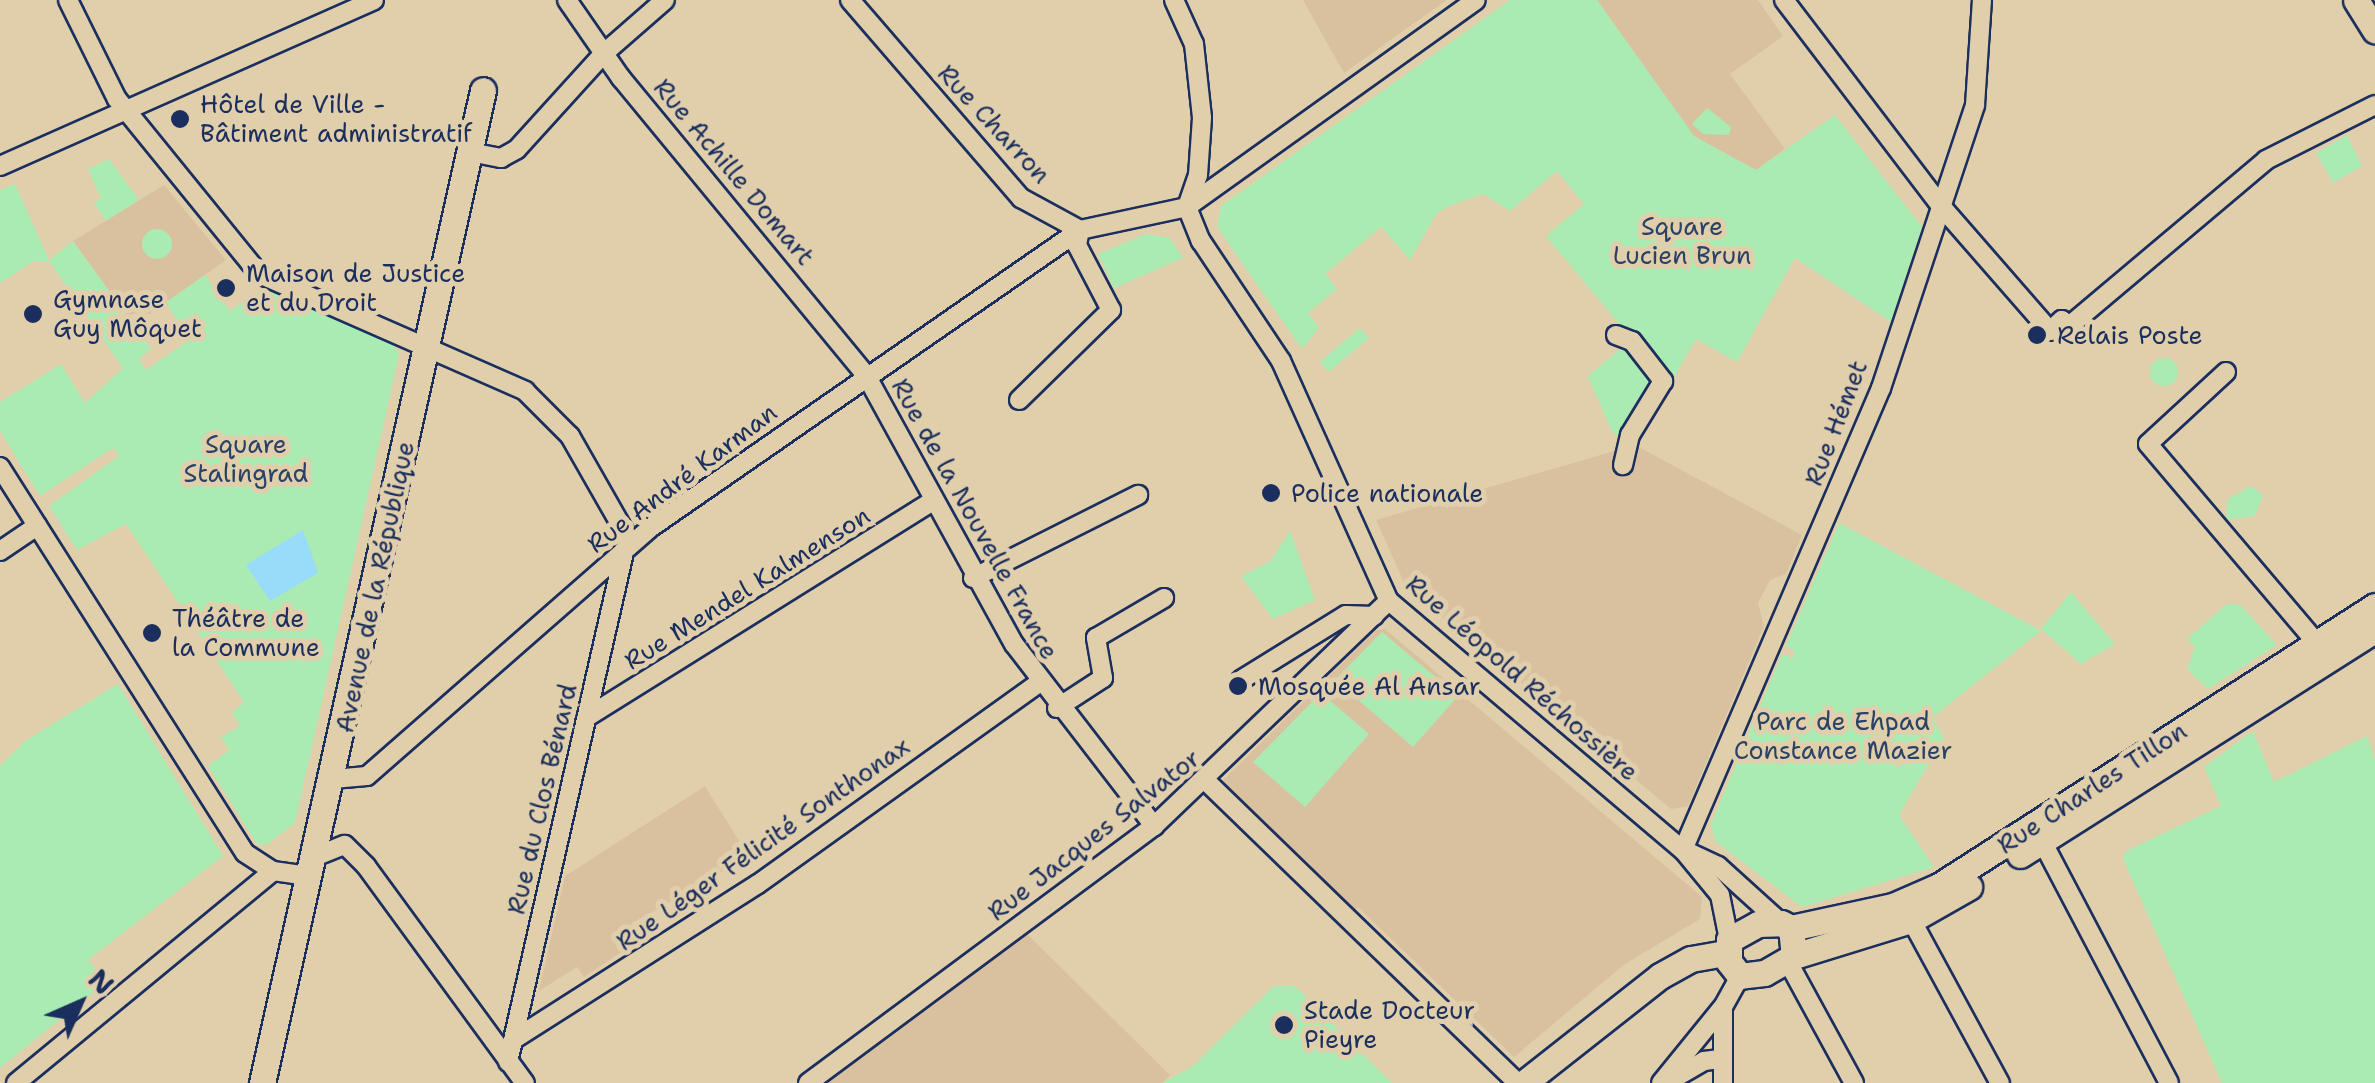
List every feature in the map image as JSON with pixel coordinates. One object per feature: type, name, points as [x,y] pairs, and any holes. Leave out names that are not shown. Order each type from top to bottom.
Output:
[{"type":"street","points":[[68,0],[124,109],[259,274],[427,344],[545,406],[570,436],[628,546]]},
{"type":"street","points":[[0,166],[374,0]]},
{"type":"street","name":"Rue Achille Domart","points":[[567,0],[603,54],[866,375]]},
{"type":"street","points":[[470,152],[501,158],[518,149],[603,54],[664,0]]},
{"type":"street","name":"Rue Charron","points":[[850,0],[1021,198],[1080,230]]},
{"type":"street","points":[[1174,0],[1194,44],[1202,118],[1198,175],[1187,207]]},
{"type":"street","points":[[1020,400],[1111,310],[1077,245],[1080,230],[1187,207],[1476,0]]},
{"type":"street","points":[[1784,0],[1941,206],[2050,331],[2062,320],[2068,327],[2266,160],[2375,105]]},
{"type":"street","name":"Rue Hémet","points":[[1683,850],[1882,388],[1975,106],[1982,0]]},
{"type":"street","points":[[2356,0],[2375,31]]},
{"type":"street","name":"Avenue de la République","points":[[262,1083],[333,779],[483,90]]},
{"type":"street","name":"Rue Léopold Réchossière","points":[[1187,207],[1200,242],[1281,361],[1389,601],[1683,850],[1720,895],[1728,947]]},
{"type":"street","name":"Rue André Karman","points":[[333,779],[367,776],[628,546],[866,375],[1080,230]]},
{"type":"street","points":[[1616,335],[1632,341],[1662,381],[1630,436],[1623,465]]},
{"type":"street","points":[[2226,372],[2148,444],[2317,644]]},
{"type":"street","name":"Rue de la Nouvelle France","points":[[866,375],[973,578],[1039,683],[1154,826]]},
{"type":"street","points":[[0,468],[244,853],[273,871]]},
{"type":"street","points":[[973,578],[1138,495]]},
{"type":"street","name":"Rue Mendel Kalmenson","points":[[587,717],[934,500]]},
{"type":"street","points":[[0,551],[36,526]]},
{"type":"street","name":"Rue du Clos Bénard","points":[[508,1062],[628,546]]},
{"type":"street","points":[[1057,708],[1102,678],[1096,638],[1164,598]]},
{"type":"street","name":"Rue Jacques Salvator","points":[[808,1083],[1154,826],[1206,781],[1389,601]]},
{"type":"street","name":"Rue Charles Tillon","points":[[1521,1083],[1660,976],[1690,959],[1728,947],[1758,924],[1786,926],[1907,911],[2375,606]]},
{"type":"street","points":[[1241,680],[1346,615],[1374,616]]},
{"type":"street","name":"Rue Charles Tillon","points":[[1740,976],[1907,911],[2042,841],[2375,630]]},
{"type":"street","name":"Rue Léger Félicité Sonthonax","points":[[513,1040],[758,884],[1039,683]]},
{"type":"street","points":[[1206,781],[1521,1083]]},
{"type":"street","points":[[2042,841],[2169,1083]]},
{"type":"street","points":[[16,1083],[273,871],[310,867],[345,846],[366,866],[525,1083]]},
{"type":"street","name":"Rue Léopold Réchossière","points":[[1683,850],[1718,866],[1786,926]]},
{"type":"street","points":[[1907,911],[2000,1083]]},
{"type":"street","points":[[1786,926],[1791,959],[1854,1083]]},
{"type":"street","points":[[1663,1083],[1722,1007],[1740,976],[1728,947]]},
{"type":"street","points":[[1722,1007],[1723,1083]]},
{"type":"street","points":[[1663,1083],[1720,1059]]},
{"type":"shaded area","points":[[1303,0],[1447,0],[1344,73]]},
{"type":"shaded area","points":[[1597,0],[1758,0],[1783,36],[1730,74],[1785,149],[1756,170],[1693,136]]},
{"type":"shaded area","points":[[164,185],[226,260],[134,325],[73,241]]},
{"type":"shaded area","points":[[1635,445],[1802,535],[1786,574],[1770,580],[1758,603],[1764,626],[1688,806],[1671,809],[1406,587],[1376,520]]},
{"type":"shaded area","points":[[1385,629],[1702,897],[1700,919],[1625,964],[1514,1057],[1358,907],[1348,916],[1218,785],[1376,630]]},
{"type":"shaded area","points":[[705,786],[749,857],[632,923],[641,939],[584,977],[577,967],[539,991],[565,876]]},
{"type":"shaded area","points":[[1026,933],[1170,1075],[1162,1083],[827,1083]]},
{"type":"green space","name":"Square Lucien Brun","points":[[1510,0],[1597,0],[1694,136],[1756,170],[1835,115],[1922,227],[1891,322],[1795,258],[1737,362],[1696,339],[1635,445],[1612,432],[1588,376],[1619,350],[1620,325],[1546,236],[1584,204],[1557,171],[1510,211],[1483,194],[1437,213],[1410,260],[1381,227],[1325,274],[1337,289],[1308,313],[1319,328],[1302,349],[1217,227],[1221,206]]},
{"type":"green space","points":[[1707,108],[1731,127],[1729,135],[1703,134],[1692,124]]},
{"type":"green space","points":[[2347,135],[2362,166],[2333,183],[2316,153]]},
{"type":"green space","points":[[109,159],[139,200],[106,221],[94,203],[101,198],[88,169]]},
{"type":"green space","name":"Square Stalingrad","points":[[15,184],[49,260],[73,241],[151,349],[139,359],[146,370],[191,339],[165,303],[205,275],[230,311],[264,287],[391,341],[399,354],[295,823],[266,845],[257,844],[208,766],[229,750],[221,737],[240,726],[232,713],[244,702],[126,524],[77,550],[49,506],[119,456],[113,448],[40,496],[0,431],[0,402],[61,364],[85,403],[123,368],[49,261],[34,261],[0,283],[0,190]]},
{"type":"green space","points":[[157,229],[168,233],[172,244],[168,255],[157,259],[146,255],[142,244],[146,233]]},
{"type":"green space","points":[[1146,234],[1170,238],[1183,258],[1114,288],[1098,254]]},
{"type":"green space","points":[[1360,328],[1369,338],[1329,372],[1320,362]]},
{"type":"green space","points":[[2164,358],[2174,362],[2178,372],[2174,382],[2164,386],[2154,382],[2150,372],[2154,362]]},
{"type":"green space","points":[[2251,486],[2263,495],[2255,516],[2226,520],[2228,499]]},
{"type":"green space","name":"Parc de Ehpad Constance Mazier","points":[[1839,523],[2040,630],[2071,592],[2115,644],[2081,664],[2042,630],[1932,718],[1944,738],[1899,815],[1934,867],[1802,907],[1715,841],[1711,824],[1782,654],[1792,658],[1795,652],[1786,646]]},
{"type":"green space","points":[[1290,531],[1315,600],[1273,619],[1241,576],[1270,562]]},
{"type":"green space","points":[[2227,604],[2240,605],[2277,645],[2208,689],[2187,669],[2195,647],[2187,639]]},
{"type":"green space","points":[[1382,632],[1458,696],[1413,747],[1335,680]]},
{"type":"green space","points":[[118,684],[223,856],[88,960],[106,982],[0,1068],[0,766],[25,741]]},
{"type":"green space","points":[[1321,693],[1369,734],[1305,807],[1253,762]]},
{"type":"green space","points":[[2253,731],[2274,782],[2367,736],[2375,760],[2375,1083],[2222,1083],[2123,859],[2126,851],[2221,806],[2204,767]]},
{"type":"green space","name":"Stade Docteur Pieyre","points":[[1274,986],[1295,986],[1392,1083],[1162,1083],[1193,1066]]},
{"type":"water","points":[[303,530],[318,573],[270,601],[246,565]]},
{"type":"place","name":"Hôtel de Ville - Bâtiment administratif","points":[[180,119]]},
{"type":"place","name":"Maison de Justice et du Droit","points":[[226,288]]},
{"type":"place","name":"Gymnase Guy Môquet","points":[[33,314]]},
{"type":"place","name":"Relais Poste","points":[[2037,335]]},
{"type":"place","name":"Police nationale","points":[[1271,493]]},
{"type":"place","name":"Théâtre de la Commune","points":[[152,633]]},
{"type":"place","name":"Mosquée Al Ansar","points":[[1238,686]]},
{"type":"place","name":"Stade Docteur Pieyre","points":[[1284,1025]]}]
